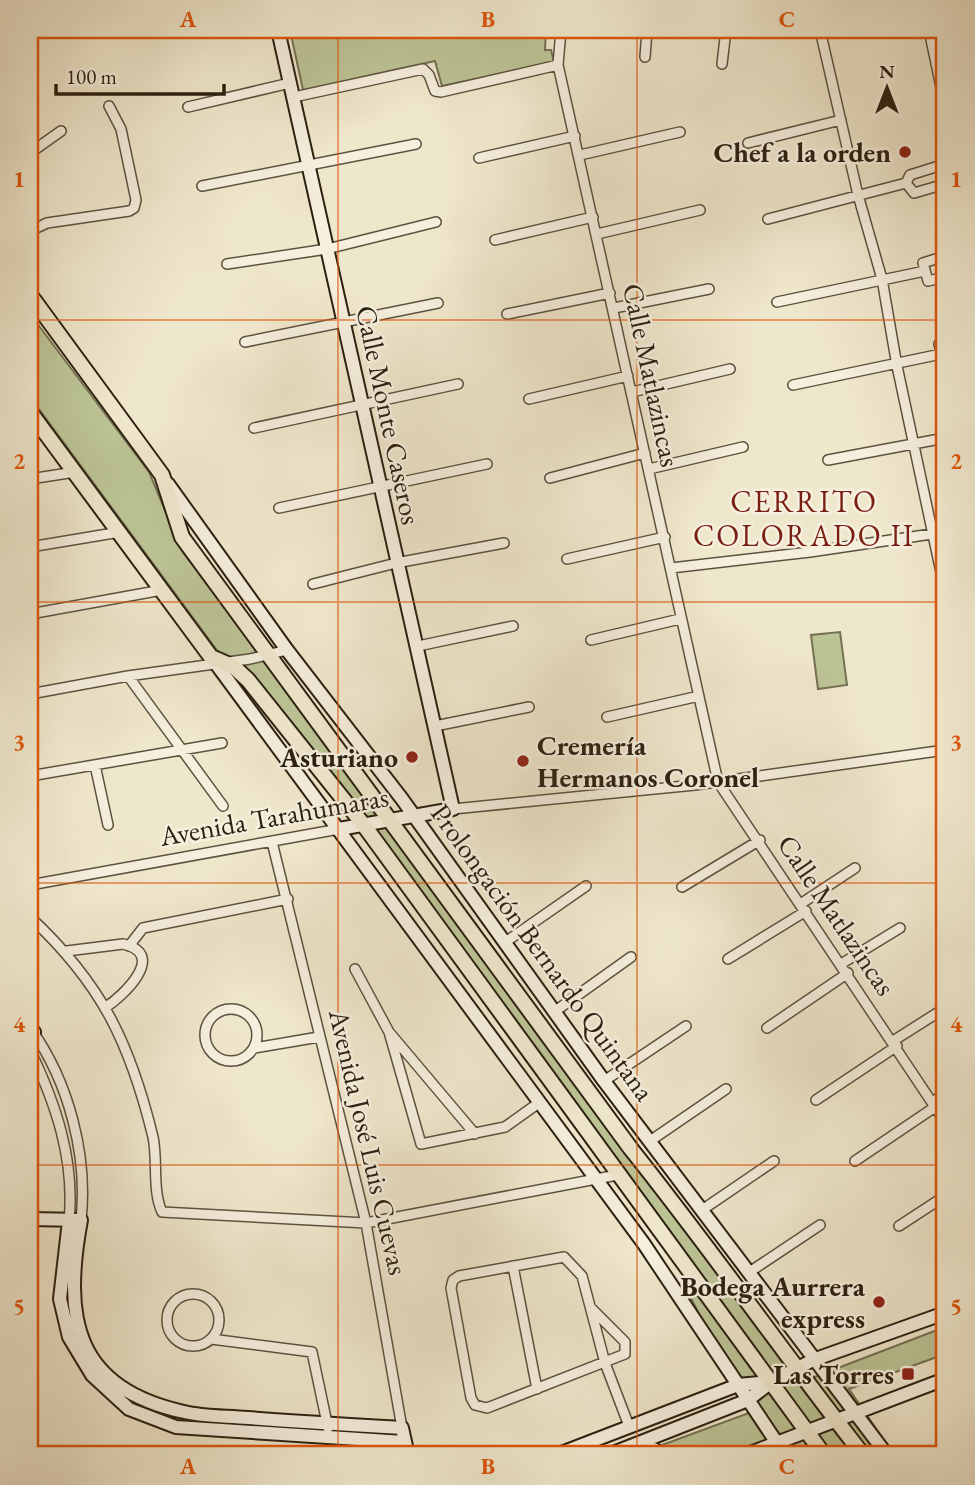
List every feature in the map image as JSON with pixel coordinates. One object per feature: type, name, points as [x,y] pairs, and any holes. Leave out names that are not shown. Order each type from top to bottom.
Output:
[{"type":"main road","name":"Prolongación Bernardo Quintana","points":[[30,295],[162,475],[182,537],[631,1149],[708,1245],[796,1370],[863,1455]]},
{"type":"main road","points":[[33,421],[75,472],[217,661],[248,680],[363,824],[824,1455]]},
{"type":"street","name":"Calle Monte Caseros","points":[[278,30],[453,809]]},
{"type":"street","name":"Calle Matlazincas","points":[[561,30],[558,65],[718,782],[760,840],[945,1122]]},
{"type":"street","points":[[645,57],[647,30]]},
{"type":"street","points":[[722,64],[726,30]]},
{"type":"street","points":[[820,30],[858,195],[882,279],[897,366],[945,591]]},
{"type":"street","points":[[929,30],[945,106]]},
{"type":"street","points":[[293,97],[423,69],[429,75],[435,91],[441,92],[558,65]]},
{"type":"street","points":[[188,107],[290,83]]},
{"type":"street","points":[[30,231],[47,223],[129,212],[134,208],[136,200],[121,129],[109,106]]},
{"type":"street","points":[[748,143],[841,120]]},
{"type":"street","points":[[32,148],[61,131]]},
{"type":"street","points":[[580,155],[680,132]]},
{"type":"street","points":[[479,158],[575,136]]},
{"type":"street","points":[[202,186],[310,167],[416,144]]},
{"type":"street","points":[[768,219],[905,184],[910,175],[945,164]]},
{"type":"street","points":[[905,184],[914,193],[945,184]]},
{"type":"street","points":[[597,234],[700,210]]},
{"type":"street","points":[[495,240],[593,217]]},
{"type":"street","points":[[227,264],[327,248],[436,222]]},
{"type":"street","points":[[945,256],[924,262],[928,281],[945,277]]},
{"type":"street","points":[[777,302],[925,271]]},
{"type":"street","points":[[614,308],[709,289]]},
{"type":"street","points":[[507,314],[610,293]]},
{"type":"street","points":[[245,342],[438,303]]},
{"type":"street","points":[[945,340],[940,342],[945,364]]},
{"type":"street","points":[[793,385],[897,366],[941,354]]},
{"type":"street","points":[[632,392],[730,369]]},
{"type":"street","points":[[529,399],[628,376]]},
{"type":"street","points":[[254,428],[361,402],[458,384]]},
{"type":"street","points":[[828,460],[945,438]]},
{"type":"street","points":[[649,469],[743,447]]},
{"type":"street","points":[[550,478],[645,453]]},
{"type":"street","points":[[279,508],[487,464]]},
{"type":"street","points":[[30,479],[75,472]]},
{"type":"street","name":"Prolongación Bernardo Quintana","points":[[162,475],[287,650],[414,817],[604,1080],[887,1455]]},
{"type":"street","points":[[30,547],[120,532]]},
{"type":"street","points":[[671,568],[945,532]]},
{"type":"street","points":[[567,559],[664,537]]},
{"type":"street","points":[[313,584],[396,563],[504,542]]},
{"type":"street","points":[[30,614],[162,590]]},
{"type":"street","points":[[591,640],[680,619]]},
{"type":"street","points":[[418,646],[513,626]]},
{"type":"street","points":[[30,694],[287,650]]},
{"type":"street","points":[[217,661],[597,1180],[785,1455]]},
{"type":"street","points":[[128,676],[223,806]]},
{"type":"street","points":[[607,717],[699,696]]},
{"type":"street","points":[[435,726],[530,707]]},
{"type":"street","points":[[30,776],[222,743]]},
{"type":"street","name":"Avenida Tarahumaras","points":[[30,885],[453,809],[718,782],[945,750]]},
{"type":"street","points":[[95,765],[108,825]]},
{"type":"street","points":[[682,887],[760,840]]},
{"type":"street","name":"Avenida José Luis Cuevas","points":[[272,842],[366,1223],[408,1455]]},
{"type":"street","points":[[727,958],[804,907],[855,867]]},
{"type":"street","points":[[504,943],[586,886]]},
{"type":"street","points":[[130,946],[143,928],[288,899]]},
{"type":"street","points":[[30,917],[67,951],[106,1007],[142,1089],[142,1107],[153,1140],[162,1212],[366,1223],[617,1175]]},
{"type":"street","points":[[841,964],[900,928]]},
{"type":"street","points":[[67,951],[103,945],[130,946],[140,957],[138,979],[127,993],[106,1007]]},
{"type":"street","points":[[554,1012],[631,957]]},
{"type":"street","points":[[355,969],[389,1032],[475,1134]]},
{"type":"street","points":[[767,1028],[848,973]]},
{"type":"street","points":[[816,1100],[945,1008]]},
{"type":"street","points":[[254,1048],[257,1040],[255,1023],[242,1011],[225,1009],[217,1013],[206,1026],[206,1043],[216,1057],[224,1060],[241,1060],[254,1048],[319,1037]]},
{"type":"street","points":[[604,1080],[686,1026]]},
{"type":"street","points":[[31,1031],[69,1105],[83,1187],[75,1220],[72,1290],[80,1349],[103,1371],[120,1395],[186,1413],[329,1430],[403,1435]]},
{"type":"street","points":[[389,1032],[419,1142],[425,1144],[505,1127],[540,1102]]},
{"type":"street","points":[[30,1050],[52,1100],[65,1148],[75,1220]]},
{"type":"street","points":[[650,1141],[726,1089]]},
{"type":"street","points":[[855,1161],[934,1105],[945,1094]]},
{"type":"street","points":[[702,1210],[774,1161]]},
{"type":"street","points":[[899,1226],[945,1196]]},
{"type":"street","points":[[30,1219],[75,1220]]},
{"type":"street","points":[[748,1273],[820,1225]]},
{"type":"street","points":[[591,1308],[625,1342],[625,1354],[605,1363],[487,1408],[475,1405],[471,1398],[451,1284],[459,1276],[564,1257],[582,1276],[605,1363],[629,1426]]},
{"type":"street","points":[[513,1266],[537,1389]]},
{"type":"street","points":[[211,1339],[219,1325],[219,1317],[213,1303],[206,1297],[190,1294],[172,1304],[167,1325],[175,1339],[196,1346],[211,1339],[312,1352],[329,1430]]},
{"type":"street","points":[[608,1455],[748,1401],[771,1382],[813,1360],[945,1313]]},
{"type":"street","points":[[745,1455],[945,1378]]},
{"type":"street","points":[[556,1455],[738,1385],[771,1382]]},
{"type":"street","points":[[636,1445],[654,1449],[661,1455]]},
{"type":"green space","points":[[290,30],[546,30],[545,50],[551,50],[554,62],[442,86],[435,61],[303,90]]},
{"type":"green space","points":[[30,314],[149,472],[182,551],[804,1381],[945,1327],[945,1354],[849,1389],[894,1455],[778,1455],[766,1441],[726,1455],[635,1455],[749,1413],[690,1296],[703,1295],[672,1241],[528,1037],[219,653],[30,397]]},
{"type":"green space","points":[[840,632],[847,685],[818,689],[811,635]]},
{"type":"place","name":"Chef a la orden","points":[[905,152]]},
{"type":"place","name":"Asturiano","points":[[412,757]]},
{"type":"place","name":"Cremería Hermanos Coronel","points":[[523,761]]},
{"type":"place","name":"Bodega Aurrera express","points":[[879,1302]]},
{"type":"place","name":"Las Torres","points":[[908,1374]]},
{"type":"district","name":"CERRITO COLORADO II","points":[[804,519]]}]
